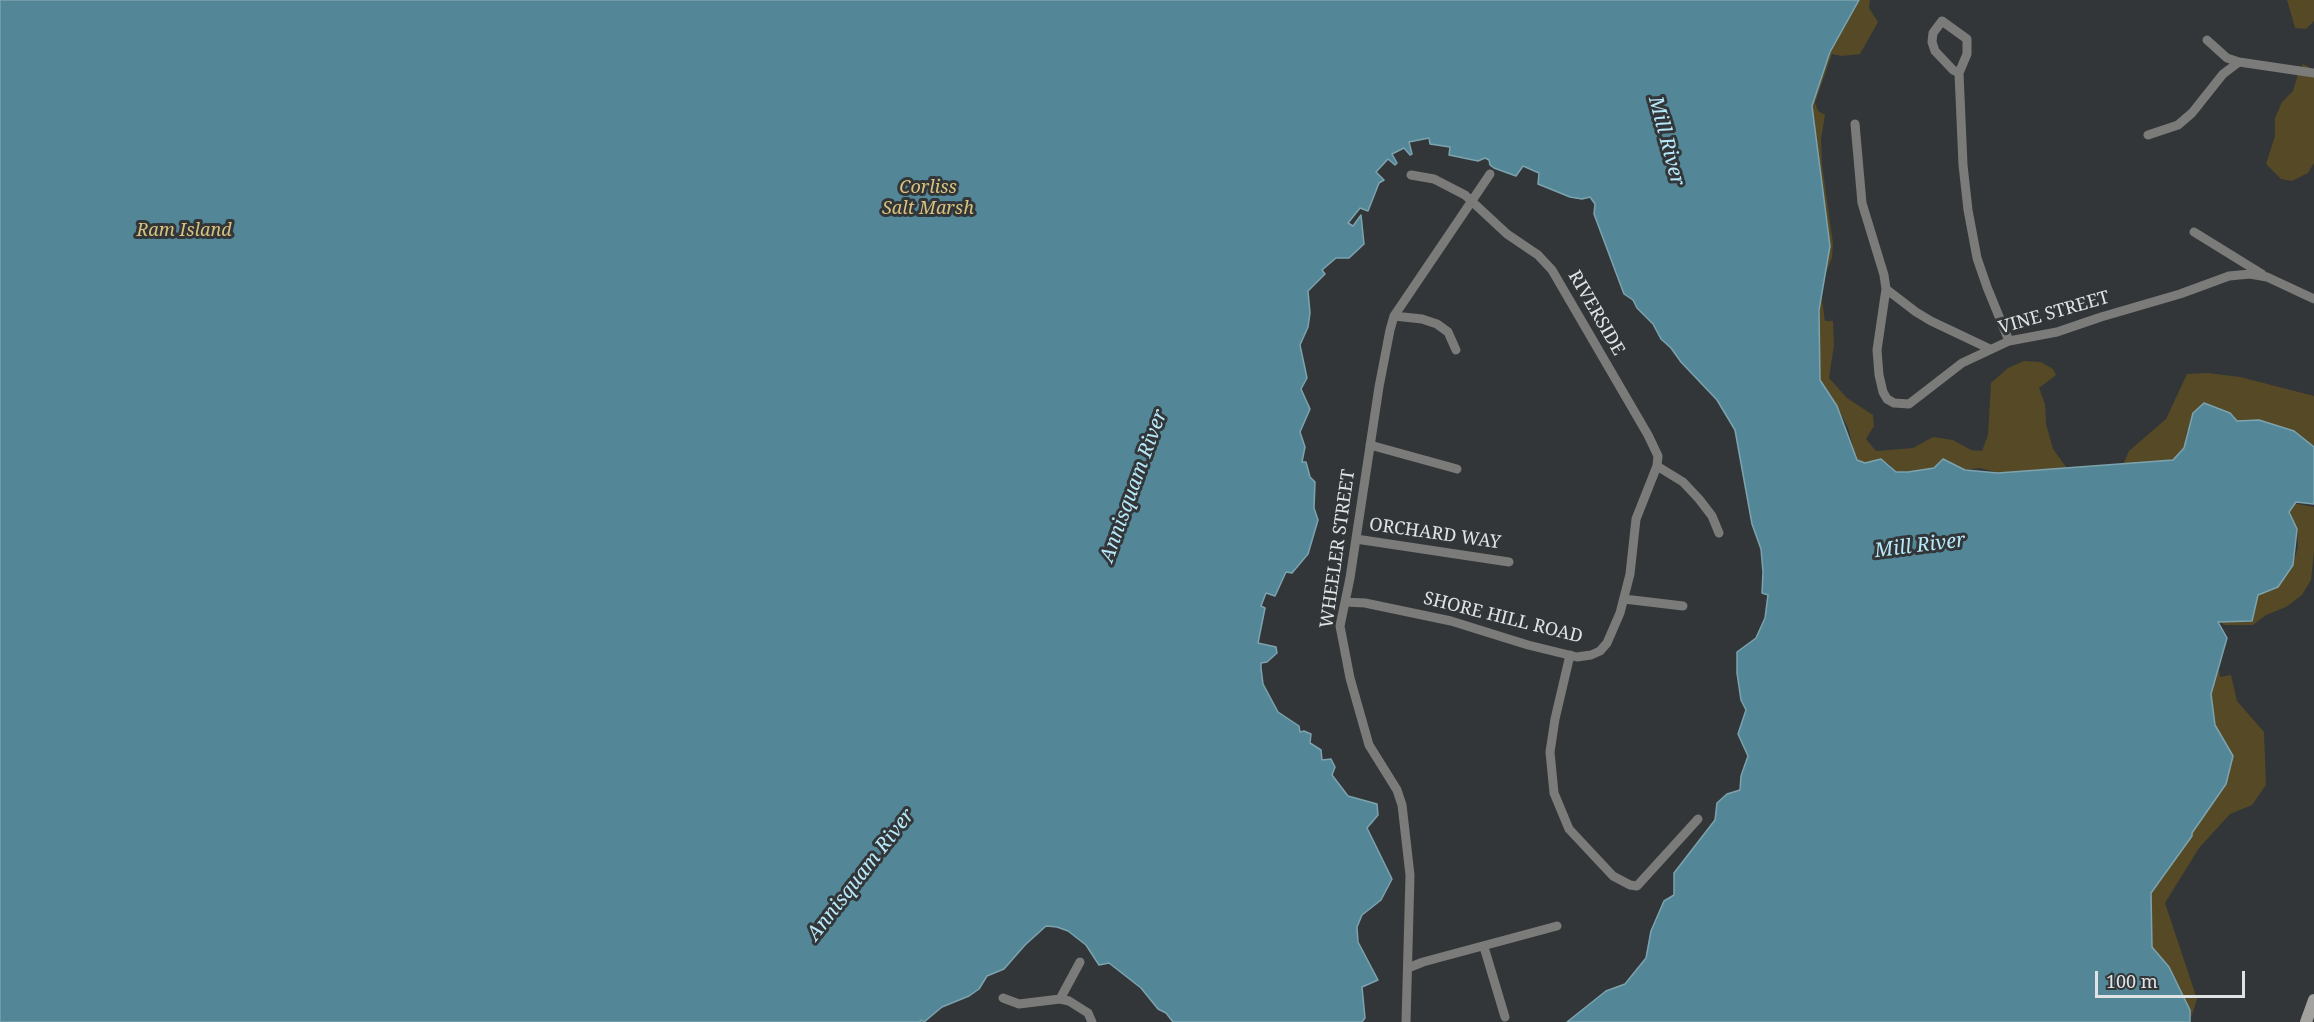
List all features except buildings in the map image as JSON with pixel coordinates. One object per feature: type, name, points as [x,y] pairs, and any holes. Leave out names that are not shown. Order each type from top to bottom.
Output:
[{"type":"main road","points":[[2306,1022],[2314,1000]]},
{"type":"street","points":[[1959,73],[1953,70],[1935,51],[1932,42],[1933,33],[1942,21],[1967,39],[1967,54],[1959,73],[1962,165],[1977,258],[2009,341]]},
{"type":"street","points":[[2207,40],[2227,58],[2239,62],[2287,71],[2314,73]]},
{"type":"street","points":[[2148,135],[2178,125],[2192,113],[2223,74],[2239,62]]},
{"type":"street","points":[[1855,124],[1862,203],[1886,288],[1877,350],[1883,392],[1887,399],[1894,403],[1909,404],[1962,363],[1990,349]]},
{"type":"street","name":"WHEELER STREET","points":[[1406,1022],[1410,875],[1402,805],[1397,790],[1369,745],[1360,717],[1340,626],[1356,539],[1384,353],[1394,316],[1490,174]]},
{"type":"street","points":[[1411,175],[1434,180],[1471,201]]},
{"type":"street","name":"RIVERSIDE","points":[[1471,201],[1508,234],[1538,255],[1552,270],[1651,441],[1658,456],[1657,466]]},
{"type":"street","name":"VINE STREET","points":[[2194,232],[2267,277],[2314,298]]},
{"type":"street","name":"VINE STREET","points":[[1886,288],[1916,312],[1973,343],[1990,349],[2009,341],[2058,332],[2180,294],[2229,276],[2250,274],[2267,277]]},
{"type":"street","points":[[1394,316],[1422,319],[1437,324],[1448,332],[1456,350]]},
{"type":"street","points":[[1370,445],[1456,469]]},
{"type":"street","points":[[1657,466],[1683,482],[1699,499],[1712,516],[1719,533]]},
{"type":"street","name":"SHORE HILL ROAD","points":[[1344,602],[1365,603],[1451,621],[1528,645],[1570,655],[1591,655],[1600,651],[1613,632],[1630,574],[1636,519],[1657,466]]},
{"type":"street","name":"ORCHARD WAY","points":[[1356,539],[1509,562]]},
{"type":"street","points":[[1624,598],[1683,606]]},
{"type":"street","points":[[1570,655],[1550,752],[1554,794],[1569,829],[1613,876],[1637,886],[1698,819]]},
{"type":"street","points":[[1408,968],[1557,926]]},
{"type":"street","points":[[1484,947],[1504,1017]]},
{"type":"street","points":[[1060,999],[1080,962]]},
{"type":"street","points":[[1003,998],[1019,1004],[1060,999],[1069,1001],[1088,1013],[1092,1022]]},
{"type":"shaded area","points":[[1719,0],[1870,0],[1869,8],[1878,22],[1860,54],[1842,56],[1832,54],[1815,103],[1818,111],[1825,115],[1821,139],[1822,165],[1833,243],[1832,258],[1820,287],[1825,321],[1833,321],[1834,345],[1829,378],[1847,398],[1873,415],[1874,426],[1866,439],[1876,451],[1913,448],[1933,437],[1953,440],[1971,450],[1982,451],[1988,435],[1991,383],[2008,368],[2024,361],[2041,362],[2053,369],[2056,375],[2039,388],[2045,404],[2046,424],[2053,449],[2069,471],[1999,473],[1980,468],[1965,470],[1934,468],[1896,472],[1881,459],[1858,466],[1853,460],[1848,428],[1837,406],[1824,388],[1692,78]]},
{"type":"shaded area","points":[[2287,0],[2314,0],[2314,21],[2306,29],[2295,28]]},
{"type":"shaded area","points":[[2303,64],[2312,69],[2314,78],[2314,163],[2308,173],[2292,181],[2281,179],[2266,164],[2275,136],[2275,118],[2282,102],[2293,91]]},
{"type":"shaded area","points":[[2208,373],[2240,377],[2314,396],[2314,447],[2294,431],[2259,421],[2237,421],[2230,413],[2209,406],[2187,431],[2184,448],[2170,464],[2122,467],[2129,451],[2166,419],[2187,374]]},
{"type":"shaded area","points":[[2282,501],[2314,507],[2314,551],[2311,580],[2302,595],[2286,607],[2266,615],[2253,625],[2224,625],[2215,617],[2293,565],[2298,547],[2297,529]]},
{"type":"shaded area","points":[[2219,669],[2220,677],[2231,675],[2237,701],[2264,732],[2266,785],[2252,805],[2230,814],[2199,848],[2165,903],[2197,999],[2191,1018],[2190,1010],[2169,967],[2147,942],[2147,894],[2233,756],[2215,725],[2211,694]]},
{"type":"water","points":[[0,0],[1859,0],[1830,52],[1812,106],[1830,246],[1819,310],[1820,380],[1837,406],[1857,460],[1865,463],[1881,459],[1896,472],[1908,472],[1934,468],[1943,459],[1965,470],[1998,473],[2173,460],[2184,448],[2193,413],[2204,403],[2230,413],[2237,421],[2259,420],[2294,431],[2314,447],[2314,504],[2296,502],[2289,512],[2297,529],[2293,565],[2278,587],[2258,595],[2252,621],[2218,622],[2227,638],[2211,694],[2215,725],[2233,756],[2226,784],[2151,893],[2152,947],[2169,967],[2190,1010],[2190,1022],[1567,1022],[1606,991],[1625,984],[1646,958],[1651,931],[1664,901],[1674,895],[1674,873],[1715,820],[1717,803],[1727,794],[1740,790],[1741,776],[1748,756],[1738,734],[1746,710],[1741,700],[1737,652],[1756,638],[1765,618],[1768,595],[1762,593],[1761,549],[1752,524],[1735,430],[1717,400],[1661,339],[1653,324],[1637,308],[1633,300],[1624,294],[1594,214],[1595,204],[1590,197],[1582,199],[1570,197],[1538,184],[1539,173],[1523,166],[1516,176],[1494,168],[1485,158],[1478,161],[1449,155],[1450,147],[1430,144],[1429,138],[1409,142],[1412,154],[1410,155],[1404,148],[1392,154],[1397,163],[1395,165],[1388,159],[1376,172],[1384,180],[1379,183],[1368,211],[1360,208],[1348,223],[1353,226],[1361,215],[1364,244],[1349,258],[1336,258],[1322,270],[1325,274],[1308,291],[1310,313],[1308,327],[1300,345],[1307,378],[1301,389],[1310,409],[1300,432],[1305,447],[1302,462],[1306,462],[1310,477],[1315,482],[1314,508],[1318,520],[1308,554],[1292,573],[1286,572],[1275,596],[1266,593],[1261,606],[1265,608],[1258,643],[1276,647],[1277,653],[1267,662],[1261,663],[1261,668],[1263,684],[1278,712],[1299,726],[1300,732],[1311,734],[1310,743],[1321,750],[1322,760],[1331,759],[1335,767],[1332,775],[1348,796],[1377,804],[1378,815],[1367,828],[1392,879],[1381,900],[1362,915],[1357,927],[1358,942],[1378,980],[1362,987],[1365,1018],[1362,1022],[1173,1022],[1166,1013],[1158,1009],[1141,988],[1109,963],[1099,965],[1086,945],[1068,931],[1046,926],[1004,969],[987,976],[979,989],[969,996],[942,1007],[924,1022],[921,1020],[920,1022],[0,1022]]},
{"type":"water label","name":"Mill River","points":[[1666,141]]},
{"type":"water label","name":"Annisquam River","points":[[1134,486]]},
{"type":"water label","name":"Mill River","points":[[1920,546]]},
{"type":"water label","name":"Annisquam River","points":[[861,875]]},
{"type":"park label","name":"Corliss Salt Marsh","points":[[928,198]]},
{"type":"park label","name":"Ram Island","points":[[184,231]]}]
